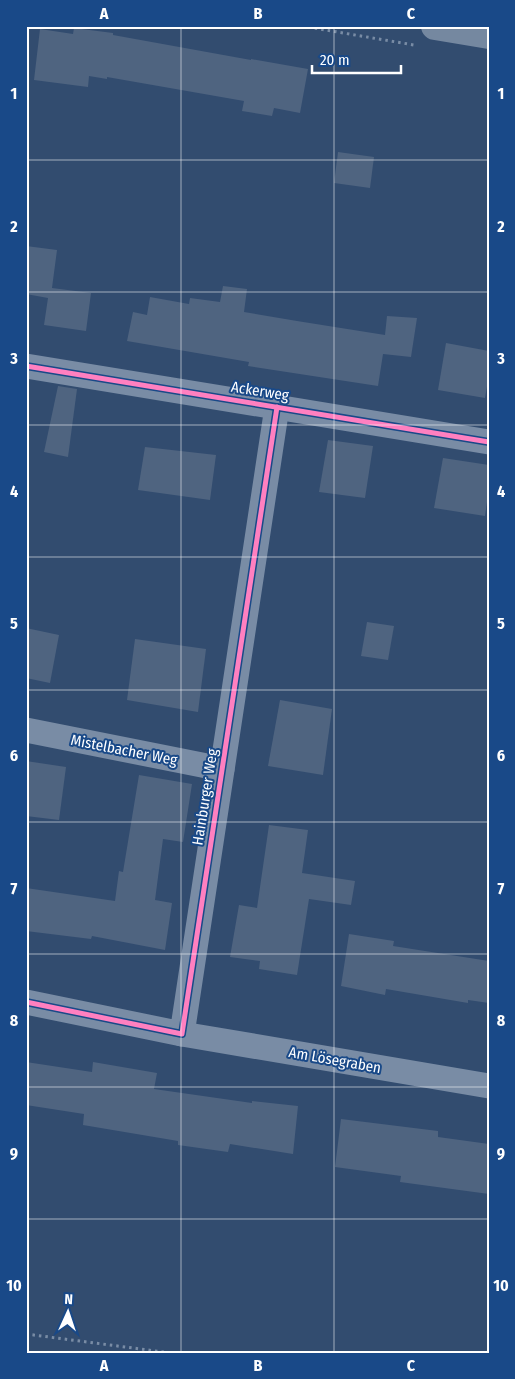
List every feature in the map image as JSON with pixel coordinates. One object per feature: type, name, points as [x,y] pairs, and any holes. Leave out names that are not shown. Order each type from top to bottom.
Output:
[{"type":"main road","points":[[428,36],[489,35]]},
{"type":"street","name":"Ackerweg","points":[[26,366],[489,442]]},
{"type":"street","name":"Hainburger Weg","points":[[182,1034],[277,407]]},
{"type":"street","name":"Mistelbacher Weg","points":[[26,730],[222,769]]},
{"type":"street","points":[[26,1002],[182,1034]]},
{"type":"street","name":"Am Lösegraben","points":[[182,1034],[489,1086]]},
{"type":"path","points":[[302,26],[428,36]]},
{"type":"path","points":[[26,1334],[172,1353]]},
{"type":"building","points":[[74,28],[113,33],[113,35],[308,69],[300,113],[274,108],[272,116],[242,111],[244,101],[107,77],[107,79],[89,76],[88,87],[34,80],[40,29],[73,34]]},
{"type":"building","points":[[338,152],[374,157],[370,188],[334,183]]},
{"type":"building","points":[[26,246],[57,250],[52,288],[91,293],[86,331],[44,325],[48,298],[26,294]]},
{"type":"building","points":[[223,286],[247,289],[244,312],[297,321],[385,335],[387,316],[417,318],[411,357],[383,354],[378,386],[248,366],[249,362],[127,341],[133,312],[147,315],[150,297],[189,304],[190,298],[220,302]]},
{"type":"building","points":[[446,343],[489,351],[489,375],[485,398],[438,390]]},
{"type":"building","points":[[58,386],[77,389],[68,457],[44,452]]},
{"type":"building","points":[[328,440],[373,446],[365,498],[319,492]]},
{"type":"building","points":[[145,447],[216,455],[210,500],[138,490]]},
{"type":"building","points":[[443,458],[489,465],[489,488],[485,516],[434,508]]},
{"type":"building","points":[[367,622],[394,626],[388,660],[361,656]]},
{"type":"building","points":[[26,628],[59,635],[50,683],[26,678]]},
{"type":"building","points":[[135,639],[206,649],[198,712],[127,700]]},
{"type":"building","points":[[280,700],[332,709],[323,775],[268,766]]},
{"type":"building","points":[[26,761],[66,767],[59,820],[26,816]]},
{"type":"building","points":[[139,775],[192,784],[183,842],[163,839],[155,900],[172,903],[165,950],[92,936],[91,939],[26,931],[26,888],[115,901],[119,871],[123,872]]},
{"type":"building","points":[[269,825],[308,830],[302,873],[355,881],[351,905],[309,899],[297,975],[259,969],[260,961],[230,957],[239,905],[257,908]]},
{"type":"building","points":[[349,934],[394,941],[393,946],[489,961],[489,1003],[468,1000],[468,1003],[386,989],[385,995],[341,986]]},
{"type":"building","points":[[26,1062],[92,1072],[93,1062],[157,1073],[154,1089],[252,1103],[252,1101],[298,1106],[293,1154],[230,1144],[228,1152],[178,1145],[178,1141],[83,1125],[84,1114],[26,1105]]},
{"type":"building","points":[[341,1119],[438,1131],[438,1137],[489,1144],[489,1194],[400,1182],[401,1176],[335,1167]]},
{"type":"cycle path","points":[[26,366],[489,442]]},
{"type":"cycle path","points":[[26,1002],[182,1034],[277,407]]}]
